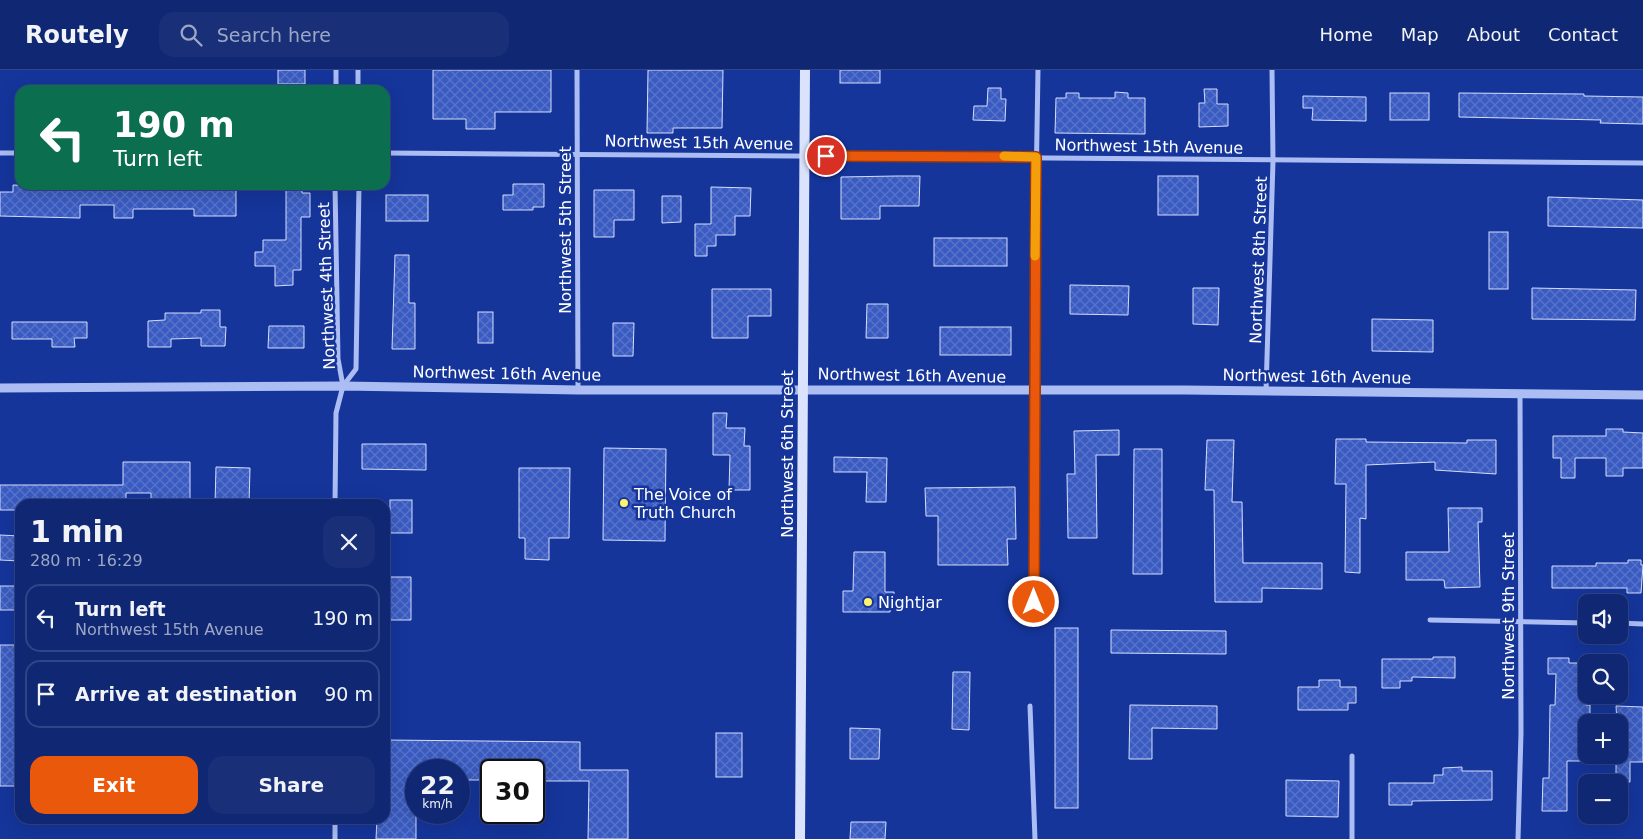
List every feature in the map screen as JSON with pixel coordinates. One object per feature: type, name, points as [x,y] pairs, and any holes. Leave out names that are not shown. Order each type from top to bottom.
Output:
[{"type":"main road","name":"Northwest 6th Street","points":[[800,839],[804,70]]},
{"type":"street","points":[[336,70],[336,85]]},
{"type":"street","points":[[358,70],[358,85]]},
{"type":"street","name":"Northwest 5th Street","points":[[577,70],[578,390]]},
{"type":"street","points":[[1034,602],[1034,391],[1038,70]]},
{"type":"street","name":"Northwest 8th Street","points":[[1266,391],[1274,161],[1272,70]]},
{"type":"street","points":[[0,153],[15,153]]},
{"type":"street","name":"Northwest 15th Avenue","points":[[390,153],[578,153],[1643,163]]},
{"type":"street","name":"Northwest 4th Street","points":[[335,190],[338,359],[343,386],[336,420],[335,499]]},
{"type":"street","name":"Northwest 4th Street","points":[[343,386],[356,369],[358,190]]},
{"type":"street","name":"Northwest 16th Avenue","points":[[0,388],[343,386],[578,390],[1266,391],[1643,395]]},
{"type":"street","name":"Northwest 9th Street","points":[[1518,839],[1521,621],[1520,393]]},
{"type":"street","points":[[1430,620],[1578,622]]},
{"type":"street","points":[[1628,623],[1643,624]]},
{"type":"street","points":[[1030,706],[1035,839]]},
{"type":"street","points":[[1352,756],[1352,839]]},
{"type":"street","points":[[335,824],[335,839]]},
{"type":"building","points":[[278,70],[305,70],[305,84],[278,84]]},
{"type":"building","points":[[433,70],[551,70],[551,112],[495,112],[495,129],[466,129],[466,119],[433,119]]},
{"type":"building","points":[[648,70],[723,70],[722,128],[673,128],[673,133],[647,133]]},
{"type":"building","points":[[840,70],[880,70],[880,83],[840,83]]},
{"type":"building","points":[[988,88],[1001,88],[1001,99],[1006,99],[1005,121],[973,120],[974,106],[987,106]]},
{"type":"building","points":[[1204,89],[1217,89],[1217,104],[1228,104],[1228,126],[1199,127],[1199,103],[1205,103]]},
{"type":"building","points":[[1115,92],[1128,93],[1128,98],[1145,98],[1145,134],[1055,133],[1056,98],[1066,98],[1066,93],[1079,93],[1079,98],[1115,98]]},
{"type":"building","points":[[1390,93],[1429,93],[1429,120],[1390,120]]},
{"type":"building","points":[[1459,93],[1584,94],[1584,96],[1643,97],[1643,124],[1600,123],[1601,120],[1459,117]]},
{"type":"building","points":[[1303,96],[1366,97],[1366,121],[1312,120],[1313,108],[1303,108]]},
{"type":"building","points":[[920,176],[919,206],[880,206],[880,219],[841,219],[841,177]]},
{"type":"building","points":[[1158,176],[1198,176],[1198,215],[1158,215]]},
{"type":"building","points":[[513,184],[544,184],[544,207],[533,207],[533,210],[503,210],[503,195],[513,195]]},
{"type":"building","points":[[13,185],[15,185],[15,190],[236,190],[236,216],[194,216],[194,209],[133,209],[133,218],[114,218],[114,205],[80,205],[80,218],[0,216],[0,192],[13,192]]},
{"type":"building","points":[[711,187],[751,188],[750,216],[735,216],[735,235],[716,235],[716,246],[707,246],[707,256],[695,256],[695,224],[711,224]]},
{"type":"building","points":[[286,190],[302,190],[302,193],[310,193],[310,217],[301,217],[301,270],[293,270],[293,285],[275,286],[275,266],[255,266],[255,252],[263,252],[263,240],[286,240]]},
{"type":"building","points":[[594,190],[634,190],[634,220],[614,220],[614,237],[594,237]]},
{"type":"building","points":[[386,195],[428,195],[428,221],[386,221]]},
{"type":"building","points":[[662,196],[681,196],[681,222],[662,223]]},
{"type":"building","points":[[1548,197],[1643,200],[1643,228],[1548,226]]},
{"type":"building","points":[[1489,232],[1508,232],[1508,289],[1489,289]]},
{"type":"building","points":[[934,238],[1007,238],[1007,266],[934,266]]},
{"type":"building","points":[[395,255],[409,255],[409,303],[415,303],[415,349],[392,349]]},
{"type":"building","points":[[1070,285],[1129,286],[1128,315],[1070,314]]},
{"type":"building","points":[[1193,288],[1219,288],[1218,325],[1193,324]]},
{"type":"building","points":[[1532,288],[1636,290],[1635,320],[1532,319]]},
{"type":"building","points":[[712,289],[771,289],[771,316],[748,316],[748,338],[712,338]]},
{"type":"building","points":[[867,304],[888,304],[888,338],[866,338]]},
{"type":"building","points":[[201,310],[220,310],[220,327],[226,327],[225,346],[201,346],[201,338],[171,339],[171,347],[148,347],[148,321],[165,320],[165,313],[201,313]]},
{"type":"building","points":[[478,312],[493,312],[493,343],[478,343]]},
{"type":"building","points":[[1372,319],[1433,320],[1433,352],[1372,351]]},
{"type":"building","points":[[12,322],[87,322],[87,338],[74,338],[75,347],[52,347],[52,339],[12,339]]},
{"type":"building","points":[[613,323],[634,323],[633,356],[613,356]]},
{"type":"building","points":[[269,326],[304,326],[304,348],[268,348]]},
{"type":"building","points":[[940,327],[1011,327],[1011,355],[940,355]]},
{"type":"building","points":[[713,413],[727,413],[726,428],[745,428],[744,446],[750,446],[750,490],[729,490],[730,455],[713,455]]},
{"type":"building","points":[[1606,429],[1623,429],[1623,432],[1643,433],[1643,468],[1623,468],[1623,476],[1606,476],[1606,458],[1575,458],[1575,478],[1561,478],[1561,458],[1553,458],[1553,436],[1606,436]]},
{"type":"building","points":[[1119,430],[1119,455],[1096,455],[1097,538],[1068,538],[1067,474],[1075,474],[1074,431]]},
{"type":"building","points":[[1336,439],[1366,439],[1366,442],[1467,443],[1467,440],[1496,440],[1496,474],[1435,470],[1435,462],[1366,465],[1366,519],[1360,518],[1360,573],[1345,572],[1346,484],[1335,484]]},
{"type":"building","points":[[1207,440],[1234,440],[1232,502],[1242,502],[1243,563],[1322,563],[1322,589],[1262,588],[1262,602],[1215,602],[1214,490],[1205,490]]},
{"type":"building","points":[[362,444],[426,444],[426,470],[362,469]]},
{"type":"building","points":[[604,448],[666,449],[665,541],[603,540]]},
{"type":"building","points":[[1134,449],[1162,449],[1162,574],[1133,574]]},
{"type":"building","points":[[834,457],[887,458],[886,502],[866,502],[867,472],[834,472]]},
{"type":"building","points":[[123,462],[190,462],[190,499],[151,499],[151,493],[126,493],[126,499],[15,499],[15,510],[0,510],[0,485],[123,485]]},
{"type":"building","points":[[216,467],[250,468],[249,499],[215,499]]},
{"type":"building","points":[[519,468],[570,468],[569,538],[549,538],[549,560],[525,559],[525,538],[519,538]]},
{"type":"building","points":[[1015,487],[1016,539],[1007,539],[1008,565],[938,565],[938,516],[926,516],[925,488]]},
{"type":"building","points":[[390,500],[412,500],[412,533],[390,533]]},
{"type":"building","points":[[1448,508],[1482,508],[1482,522],[1478,522],[1480,587],[1445,588],[1444,580],[1406,580],[1406,552],[1449,552]]},
{"type":"building","points":[[0,535],[15,536],[15,561],[0,560]]},
{"type":"building","points":[[854,552],[885,552],[885,592],[894,592],[894,605],[891,605],[890,612],[843,612],[843,591],[853,591]]},
{"type":"building","points":[[1628,560],[1641,560],[1641,565],[1643,565],[1641,593],[1627,593],[1627,588],[1552,588],[1552,566],[1596,566],[1596,563],[1628,563]]},
{"type":"building","points":[[390,577],[411,577],[411,620],[390,620]]},
{"type":"building","points":[[0,586],[15,586],[15,610],[0,610]]},
{"type":"building","points":[[1055,628],[1078,628],[1078,808],[1055,808]]},
{"type":"building","points":[[1111,630],[1226,631],[1226,654],[1111,653]]},
{"type":"building","points":[[0,645],[15,645],[15,786],[0,786]]},
{"type":"building","points":[[1433,657],[1455,657],[1455,678],[1412,677],[1412,681],[1400,681],[1400,688],[1382,688],[1382,659],[1433,659]]},
{"type":"building","points":[[1548,658],[1569,658],[1569,663],[1578,663],[1578,704],[1590,705],[1590,714],[1578,714],[1578,761],[1567,761],[1567,811],[1542,811],[1543,778],[1549,778],[1550,705],[1555,705],[1556,674],[1548,674]]},
{"type":"building","points":[[953,672],[970,672],[969,730],[952,729]]},
{"type":"building","points":[[1319,680],[1340,680],[1340,687],[1356,687],[1356,703],[1348,703],[1348,710],[1298,710],[1298,687],[1319,687]]},
{"type":"building","points":[[1130,705],[1217,706],[1217,729],[1152,728],[1152,759],[1129,759]]},
{"type":"building","points":[[1616,706],[1643,707],[1643,762],[1630,762],[1630,782],[1628,782],[1628,774],[1616,774],[1616,764],[1628,764],[1628,714],[1616,714]]},
{"type":"building","points":[[850,728],[880,729],[879,759],[850,759]]},
{"type":"building","points":[[716,733],[742,733],[742,777],[716,777]]},
{"type":"building","points":[[390,740],[580,742],[580,770],[628,770],[628,839],[588,839],[589,781],[545,781],[545,759],[480,759],[480,780],[470,780],[470,759],[405,759],[405,824],[416,824],[416,839],[376,839],[377,824],[390,824]]},
{"type":"building","points":[[1462,767],[1462,771],[1492,771],[1492,800],[1412,801],[1412,805],[1389,805],[1389,783],[1434,783],[1434,775],[1443,775],[1443,768]]},
{"type":"building","points":[[1286,780],[1339,781],[1338,817],[1286,816]]},
{"type":"building","points":[[851,822],[886,822],[885,839],[850,839]]},
{"type":"slow traffic","points":[[1004,156],[1036,157],[1035,256]]},
{"type":"place","name":"The Voice of Truth Church","points":[[624,503]]},
{"type":"place","name":"Nightjar","points":[[868,602]]},
{"type":"route","points":[[826,156],[1036,157],[1034,602]]}]
